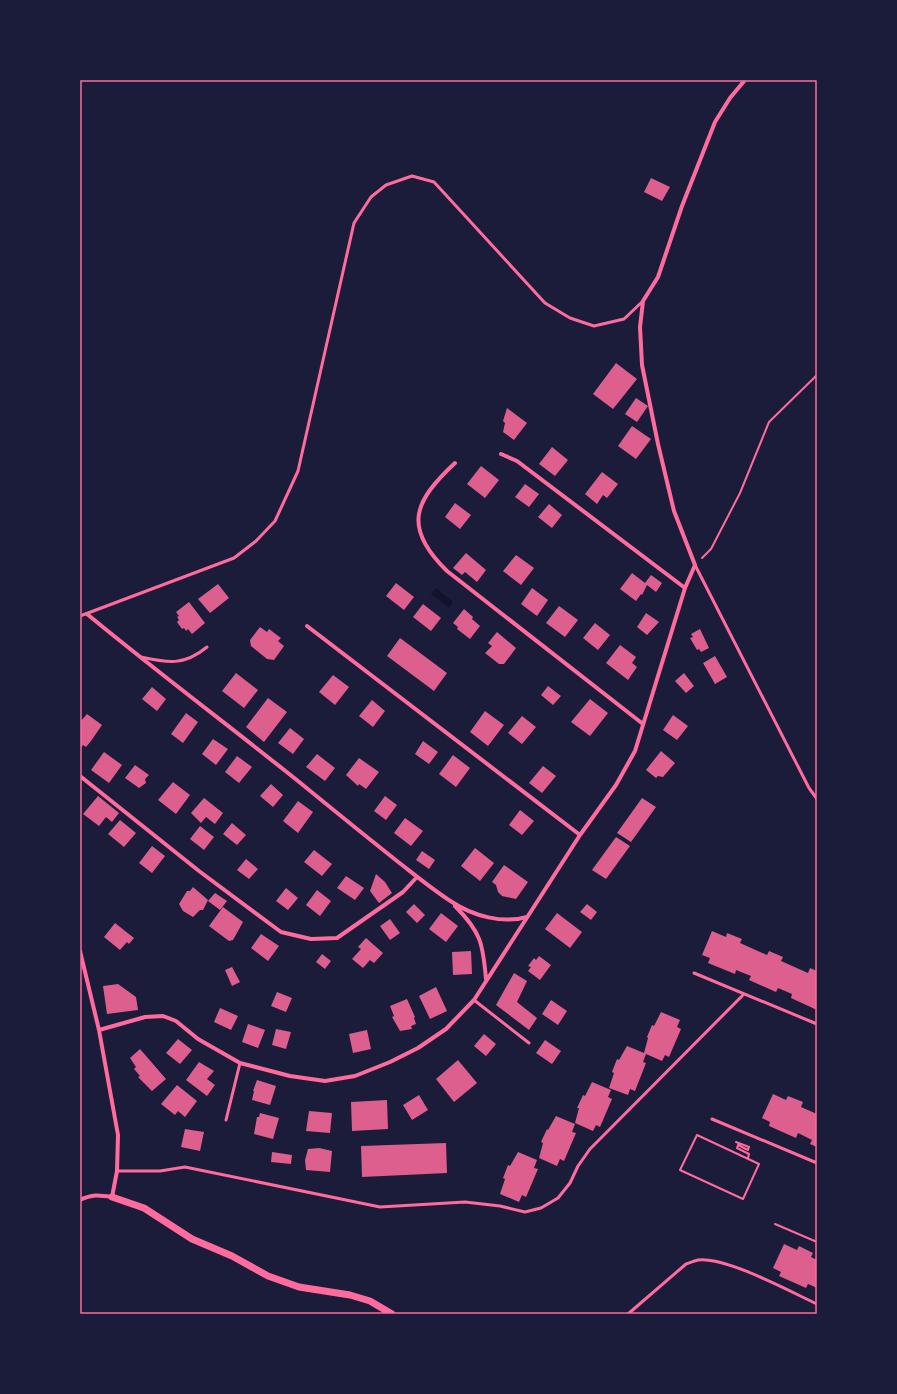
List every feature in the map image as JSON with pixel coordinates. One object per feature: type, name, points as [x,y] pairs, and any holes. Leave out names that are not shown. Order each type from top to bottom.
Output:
[{"type":"street","points":[[99,1030],[145,1017],[162,1016],[176,1021],[198,1039],[240,1063],[290,1076],[325,1081],[355,1076],[390,1062],[418,1048],[446,1029],[474,1000],[486,979],[580,835],[616,785],[635,751],[685,588],[695,565],[674,511],[658,444],[642,365],[640,327],[643,301],[658,277],[682,206],[715,122],[730,98],[745,80]]},
{"type":"street","points":[[501,454],[517,461],[685,588]]},
{"type":"street","points":[[455,463],[429,490],[418,520],[422,540],[434,557],[447,571],[643,724]]},
{"type":"street","points":[[87,614],[138,656],[222,720],[417,877],[452,903],[469,920],[477,932],[483,946],[486,979]]},
{"type":"street","points":[[307,626],[580,835]]},
{"type":"street","points":[[80,776],[199,871],[281,932],[311,939],[337,938],[403,892],[417,877]]},
{"type":"street","points":[[452,903],[473,913],[508,920],[527,917]]},
{"type":"street","points":[[80,951],[99,1030],[118,1135],[117,1171],[112,1197]]},
{"type":"street","points":[[80,1200],[99,1194],[144,1208],[192,1239],[232,1256],[268,1276],[299,1287],[350,1295],[370,1301],[392,1314]]},
{"type":"lane","points":[[80,616],[234,558],[256,541],[275,521],[298,471],[354,223],[371,197],[386,184],[412,176],[434,182],[545,303],[570,318],[594,326],[609,323],[624,319],[643,301]]},
{"type":"lane","points":[[695,565],[805,781],[817,799]]},
{"type":"lane","points":[[138,656],[166,663],[196,656],[207,647]]},
{"type":"lane","points":[[694,973],[817,1024]]},
{"type":"lane","points":[[117,1171],[160,1171],[185,1167],[380,1207],[465,1202],[500,1206],[525,1212],[541,1208],[558,1198],[570,1184],[578,1166],[590,1149],[744,994]]},
{"type":"lane","points":[[474,1000],[529,1043]]},
{"type":"lane","points":[[226,1120],[240,1063]]},
{"type":"lane","points":[[712,1119],[817,1163]]},
{"type":"lane","points":[[628,1314],[686,1264],[697,1260],[710,1261],[743,1270],[817,1304]]},
{"type":"path","points":[[695,565],[711,548],[740,493],[769,422],[817,375]]},
{"type":"path","points":[[697,1135],[748,1158],[759,1164],[743,1199],[680,1170],[697,1135]]},
{"type":"path","points":[[736,1142],[749,1147],[748,1150],[738,1145],[737,1148],[749,1154],[748,1158]]},
{"type":"path","points":[[775,1224],[817,1242]]},
{"type":"shaded area","points":[[436,588],[453,602],[449,608],[431,594]]},
{"type":"building","points":[[651,178],[670,187],[662,201],[644,192]]},
{"type":"building","points":[[616,363],[637,379],[613,409],[593,394]]},
{"type":"building","points":[[636,398],[648,406],[637,422],[625,414]]},
{"type":"building","points":[[507,408],[527,423],[514,440],[503,432],[505,423],[503,421]]},
{"type":"building","points":[[632,426],[651,439],[636,459],[618,446]]},
{"type":"building","points":[[552,447],[568,460],[555,476],[539,464]]},
{"type":"building","points":[[481,466],[499,480],[485,498],[467,484]]},
{"type":"building","points":[[602,472],[618,484],[607,498],[603,495],[597,504],[585,494]]},
{"type":"building","points":[[525,484],[539,494],[529,507],[515,497]]},
{"type":"building","points":[[455,503],[471,515],[460,529],[445,517]]},
{"type":"building","points":[[549,504],[562,515],[552,528],[538,517]]},
{"type":"building","points":[[466,553],[486,570],[477,582],[465,572],[462,575],[453,568]]},
{"type":"building","points":[[516,555],[534,568],[521,585],[503,571]]},
{"type":"building","points":[[632,573],[645,583],[651,575],[662,583],[656,592],[647,585],[642,595],[641,594],[636,601],[620,589]]},
{"type":"building","points":[[396,583],[414,597],[404,610],[386,596]]},
{"type":"building","points":[[218,584],[229,598],[210,613],[198,599]]},
{"type":"building","points":[[532,588],[548,600],[537,616],[521,604]]},
{"type":"building","points":[[189,602],[205,623],[192,634],[188,629],[186,631],[184,628],[182,629],[177,622],[179,620],[177,617],[179,616],[176,612]]},
{"type":"building","points":[[423,604],[441,618],[431,631],[413,617]]},
{"type":"building","points":[[559,606],[578,620],[565,637],[546,623]]},
{"type":"building","points":[[464,609],[480,626],[470,639],[457,629],[458,627],[453,623]]},
{"type":"building","points":[[646,613],[659,622],[647,635],[637,627]]},
{"type":"building","points":[[595,623],[610,635],[598,650],[583,638]]},
{"type":"building","points":[[260,627],[267,632],[269,629],[281,638],[278,641],[284,646],[274,660],[267,659],[251,646],[250,640]]},
{"type":"building","points":[[700,629],[709,648],[701,652],[699,649],[697,650],[690,638],[693,637],[691,634]]},
{"type":"building","points":[[497,632],[516,648],[504,664],[499,664],[485,653],[492,646],[488,643]]},
{"type":"building","points":[[400,638],[447,673],[434,691],[387,656]]},
{"type":"building","points":[[620,645],[636,657],[632,663],[637,667],[628,680],[606,663]]},
{"type":"building","points":[[715,656],[727,677],[715,684],[703,663]]},
{"type":"building","points":[[236,673],[258,690],[244,708],[222,691]]},
{"type":"building","points":[[684,673],[694,686],[686,693],[675,681]]},
{"type":"building","points":[[333,675],[349,687],[335,705],[319,692]]},
{"type":"building","points":[[548,686],[561,696],[553,705],[541,695]]},
{"type":"building","points":[[152,687],[166,699],[157,711],[142,699]]},
{"type":"building","points":[[268,698],[287,712],[264,742],[246,727]]},
{"type":"building","points":[[590,699],[608,713],[590,736],[571,722]]},
{"type":"building","points":[[372,700],[385,711],[373,727],[359,716]]},
{"type":"building","points":[[485,711],[504,725],[488,746],[470,732]]},
{"type":"building","points":[[186,713],[198,722],[183,743],[171,734]]},
{"type":"building","points":[[87,714],[102,725],[86,747],[83,745],[81,748],[80,722]]},
{"type":"building","points":[[673,715],[688,726],[677,740],[663,730]]},
{"type":"building","points":[[522,716],[536,727],[522,744],[508,733]]},
{"type":"building","points":[[290,728],[304,739],[293,754],[278,743]]},
{"type":"building","points":[[213,739],[228,749],[216,765],[202,754]]},
{"type":"building","points":[[423,741],[438,752],[429,764],[415,754]]},
{"type":"building","points":[[661,751],[675,763],[663,777],[658,776],[656,778],[646,770]]},
{"type":"building","points":[[104,752],[122,765],[109,783],[91,770]]},
{"type":"building","points":[[317,754],[335,768],[325,781],[306,767]]},
{"type":"building","points":[[453,755],[470,768],[456,787],[439,774]]},
{"type":"building","points":[[237,756],[252,767],[239,783],[225,772]]},
{"type":"building","points":[[359,758],[379,772],[366,789],[359,784],[358,786],[346,775]]},
{"type":"building","points":[[135,765],[149,775],[145,779],[146,783],[139,788],[125,778]]},
{"type":"building","points":[[543,766],[556,776],[542,793],[529,783]]},
{"type":"building","points":[[173,782],[190,795],[176,814],[158,800]]},
{"type":"building","points":[[271,784],[283,795],[273,807],[260,796]]},
{"type":"building","points":[[98,796],[119,813],[112,822],[106,817],[99,826],[83,814]]},
{"type":"building","points":[[385,796],[397,805],[386,820],[374,811]]},
{"type":"building","points":[[204,798],[223,813],[215,824],[206,817],[201,823],[191,813]]},
{"type":"building","points":[[642,798],[656,807],[631,842],[617,833]]},
{"type":"building","points":[[298,801],[313,812],[298,833],[283,821]]},
{"type":"building","points":[[520,810],[534,821],[522,835],[509,825]]},
{"type":"building","points":[[405,818],[423,831],[411,846],[394,833]]},
{"type":"building","points":[[120,820],[136,833],[124,847],[108,834]]},
{"type":"building","points":[[232,823],[246,835],[237,845],[223,834]]},
{"type":"building","points":[[200,826],[214,837],[204,850],[190,839]]},
{"type":"building","points":[[616,837],[630,846],[606,879],[592,870]]},
{"type":"building","points":[[152,846],[165,856],[152,873],[139,863]]},
{"type":"building","points":[[475,848],[494,863],[480,881],[461,866]]},
{"type":"building","points":[[314,850],[332,864],[322,876],[304,862]]},
{"type":"building","points":[[422,851],[435,860],[429,869],[416,860]]},
{"type":"building","points":[[246,859],[258,869],[249,879],[237,870]]},
{"type":"building","points":[[504,865],[528,882],[516,899],[502,896],[498,892],[496,885],[492,882]]},
{"type":"building","points":[[376,874],[385,882],[392,893],[379,903],[370,891]]},
{"type":"building","points":[[346,876],[364,888],[355,900],[337,888]]},
{"type":"building","points":[[193,887],[208,900],[203,910],[200,910],[193,917],[183,911],[179,904],[187,891],[190,891]]},
{"type":"building","points":[[286,888],[298,898],[288,910],[276,901]]},
{"type":"building","points":[[317,890],[331,901],[320,916],[306,905]]},
{"type":"building","points":[[215,893],[227,901],[220,910],[208,901]]},
{"type":"building","points":[[414,904],[425,915],[417,923],[406,912]]},
{"type":"building","points":[[587,904],[597,912],[591,920],[580,912]]},
{"type":"building","points":[[223,907],[243,922],[233,940],[229,941],[209,926]]},
{"type":"building","points":[[441,913],[458,926],[446,942],[429,929]]},
{"type":"building","points":[[557,913],[582,932],[570,948],[545,929]]},
{"type":"building","points":[[390,919],[400,933],[390,940],[380,926]]},
{"type":"building","points":[[115,923],[134,938],[129,944],[127,942],[120,950],[104,937]]},
{"type":"building","points":[[712,931],[726,937],[727,933],[742,939],[740,943],[767,955],[769,951],[783,957],[781,961],[808,973],[810,968],[817,971],[817,1010],[791,998],[792,994],[778,988],[776,992],[749,980],[751,976],[736,970],[735,974],[708,963],[710,958],[702,955]]},
{"type":"building","points":[[261,934],[279,946],[268,961],[251,948]]},
{"type":"building","points":[[366,938],[383,953],[374,963],[370,960],[363,968],[352,959],[361,949],[358,947]]},
{"type":"building","points":[[471,951],[472,974],[453,975],[452,952]]},
{"type":"building","points":[[322,954],[331,961],[325,969],[316,962]]},
{"type":"building","points":[[539,956],[551,965],[540,980],[528,971],[531,967],[528,966],[534,958],[536,960]]},
{"type":"building","points":[[232,967],[240,982],[232,986],[225,970]]},
{"type":"building","points":[[514,973],[527,981],[517,1002],[537,1018],[529,1030],[496,1005]]},
{"type":"building","points":[[118,984],[136,997],[138,1010],[107,1014],[103,986]]},
{"type":"building","points":[[436,987],[447,1011],[430,1019],[419,996]]},
{"type":"building","points":[[277,992],[292,998],[286,1012],[271,1006]]},
{"type":"building","points":[[407,999],[415,1017],[416,1024],[411,1026],[412,1029],[400,1031],[392,1017],[394,1016],[390,1006]]},
{"type":"building","points":[[551,1000],[567,1011],[558,1025],[542,1014]]},
{"type":"building","points":[[220,1008],[238,1016],[231,1030],[214,1022]]},
{"type":"building","points":[[661,1012],[680,1020],[677,1027],[681,1029],[669,1057],[665,1055],[662,1061],[646,1054],[643,1062],[646,1063],[635,1091],[630,1089],[628,1095],[609,1088],[614,1073],[612,1072],[617,1059],[619,1060],[627,1046],[644,1053],[647,1037],[652,1025],[654,1026]]},
{"type":"building","points":[[248,1024],[265,1030],[258,1048],[242,1042]]},
{"type":"building","points":[[276,1029],[291,1032],[286,1049],[272,1045]]},
{"type":"building","points":[[367,1030],[371,1049],[353,1053],[349,1034]]},
{"type":"building","points":[[484,1034],[496,1044],[486,1056],[474,1046]]},
{"type":"building","points":[[178,1039],[192,1050],[180,1064],[166,1053]]},
{"type":"building","points":[[545,1040],[561,1051],[552,1064],[536,1053]]},
{"type":"building","points":[[140,1049],[166,1079],[152,1091],[138,1077],[140,1076],[134,1069],[136,1067],[130,1058]]},
{"type":"building","points":[[458,1060],[477,1083],[454,1102],[436,1079]]},
{"type":"building","points":[[199,1062],[214,1071],[207,1079],[215,1085],[207,1096],[186,1080]]},
{"type":"building","points":[[257,1080],[276,1086],[270,1105],[252,1100],[253,1091]]},
{"type":"building","points":[[592,1082],[611,1090],[608,1097],[612,1099],[600,1127],[596,1125],[593,1131],[575,1123],[579,1108],[577,1108],[583,1095],[585,1096]]},
{"type":"building","points":[[177,1085],[197,1101],[185,1117],[178,1111],[175,1115],[161,1104]]},
{"type":"building","points":[[773,1094],[786,1100],[788,1096],[803,1102],[801,1107],[817,1114],[817,1147],[810,1144],[812,1140],[798,1133],[796,1138],[769,1126],[770,1122],[762,1118]]},
{"type":"building","points":[[419,1095],[428,1110],[412,1120],[403,1105]]},
{"type":"building","points":[[387,1100],[388,1129],[352,1131],[351,1102]]},
{"type":"building","points":[[309,1111],[332,1113],[330,1133],[306,1131]]},
{"type":"building","points":[[260,1113],[279,1118],[273,1139],[254,1134],[257,1117],[259,1117]]},
{"type":"building","points":[[556,1116],[575,1124],[572,1132],[576,1133],[564,1161],[560,1159],[557,1166],[539,1158],[543,1143],[541,1142],[547,1129],[548,1130]]},
{"type":"building","points":[[185,1129],[204,1132],[200,1151],[181,1147]]},
{"type":"building","points":[[446,1143],[447,1173],[362,1177],[361,1146]]},
{"type":"building","points":[[319,1148],[332,1151],[330,1172],[306,1170],[305,1160],[308,1149]]},
{"type":"building","points":[[272,1152],[292,1155],[291,1164],[271,1162]]},
{"type":"building","points":[[518,1152],[537,1160],[534,1168],[538,1169],[526,1197],[522,1195],[519,1202],[500,1194],[505,1179],[503,1178],[508,1165],[510,1166]]},
{"type":"building","points":[[784,1244],[797,1250],[799,1246],[813,1253],[811,1257],[817,1260],[817,1288],[808,1284],[806,1288],[779,1276],[781,1272],[773,1268]]}]
